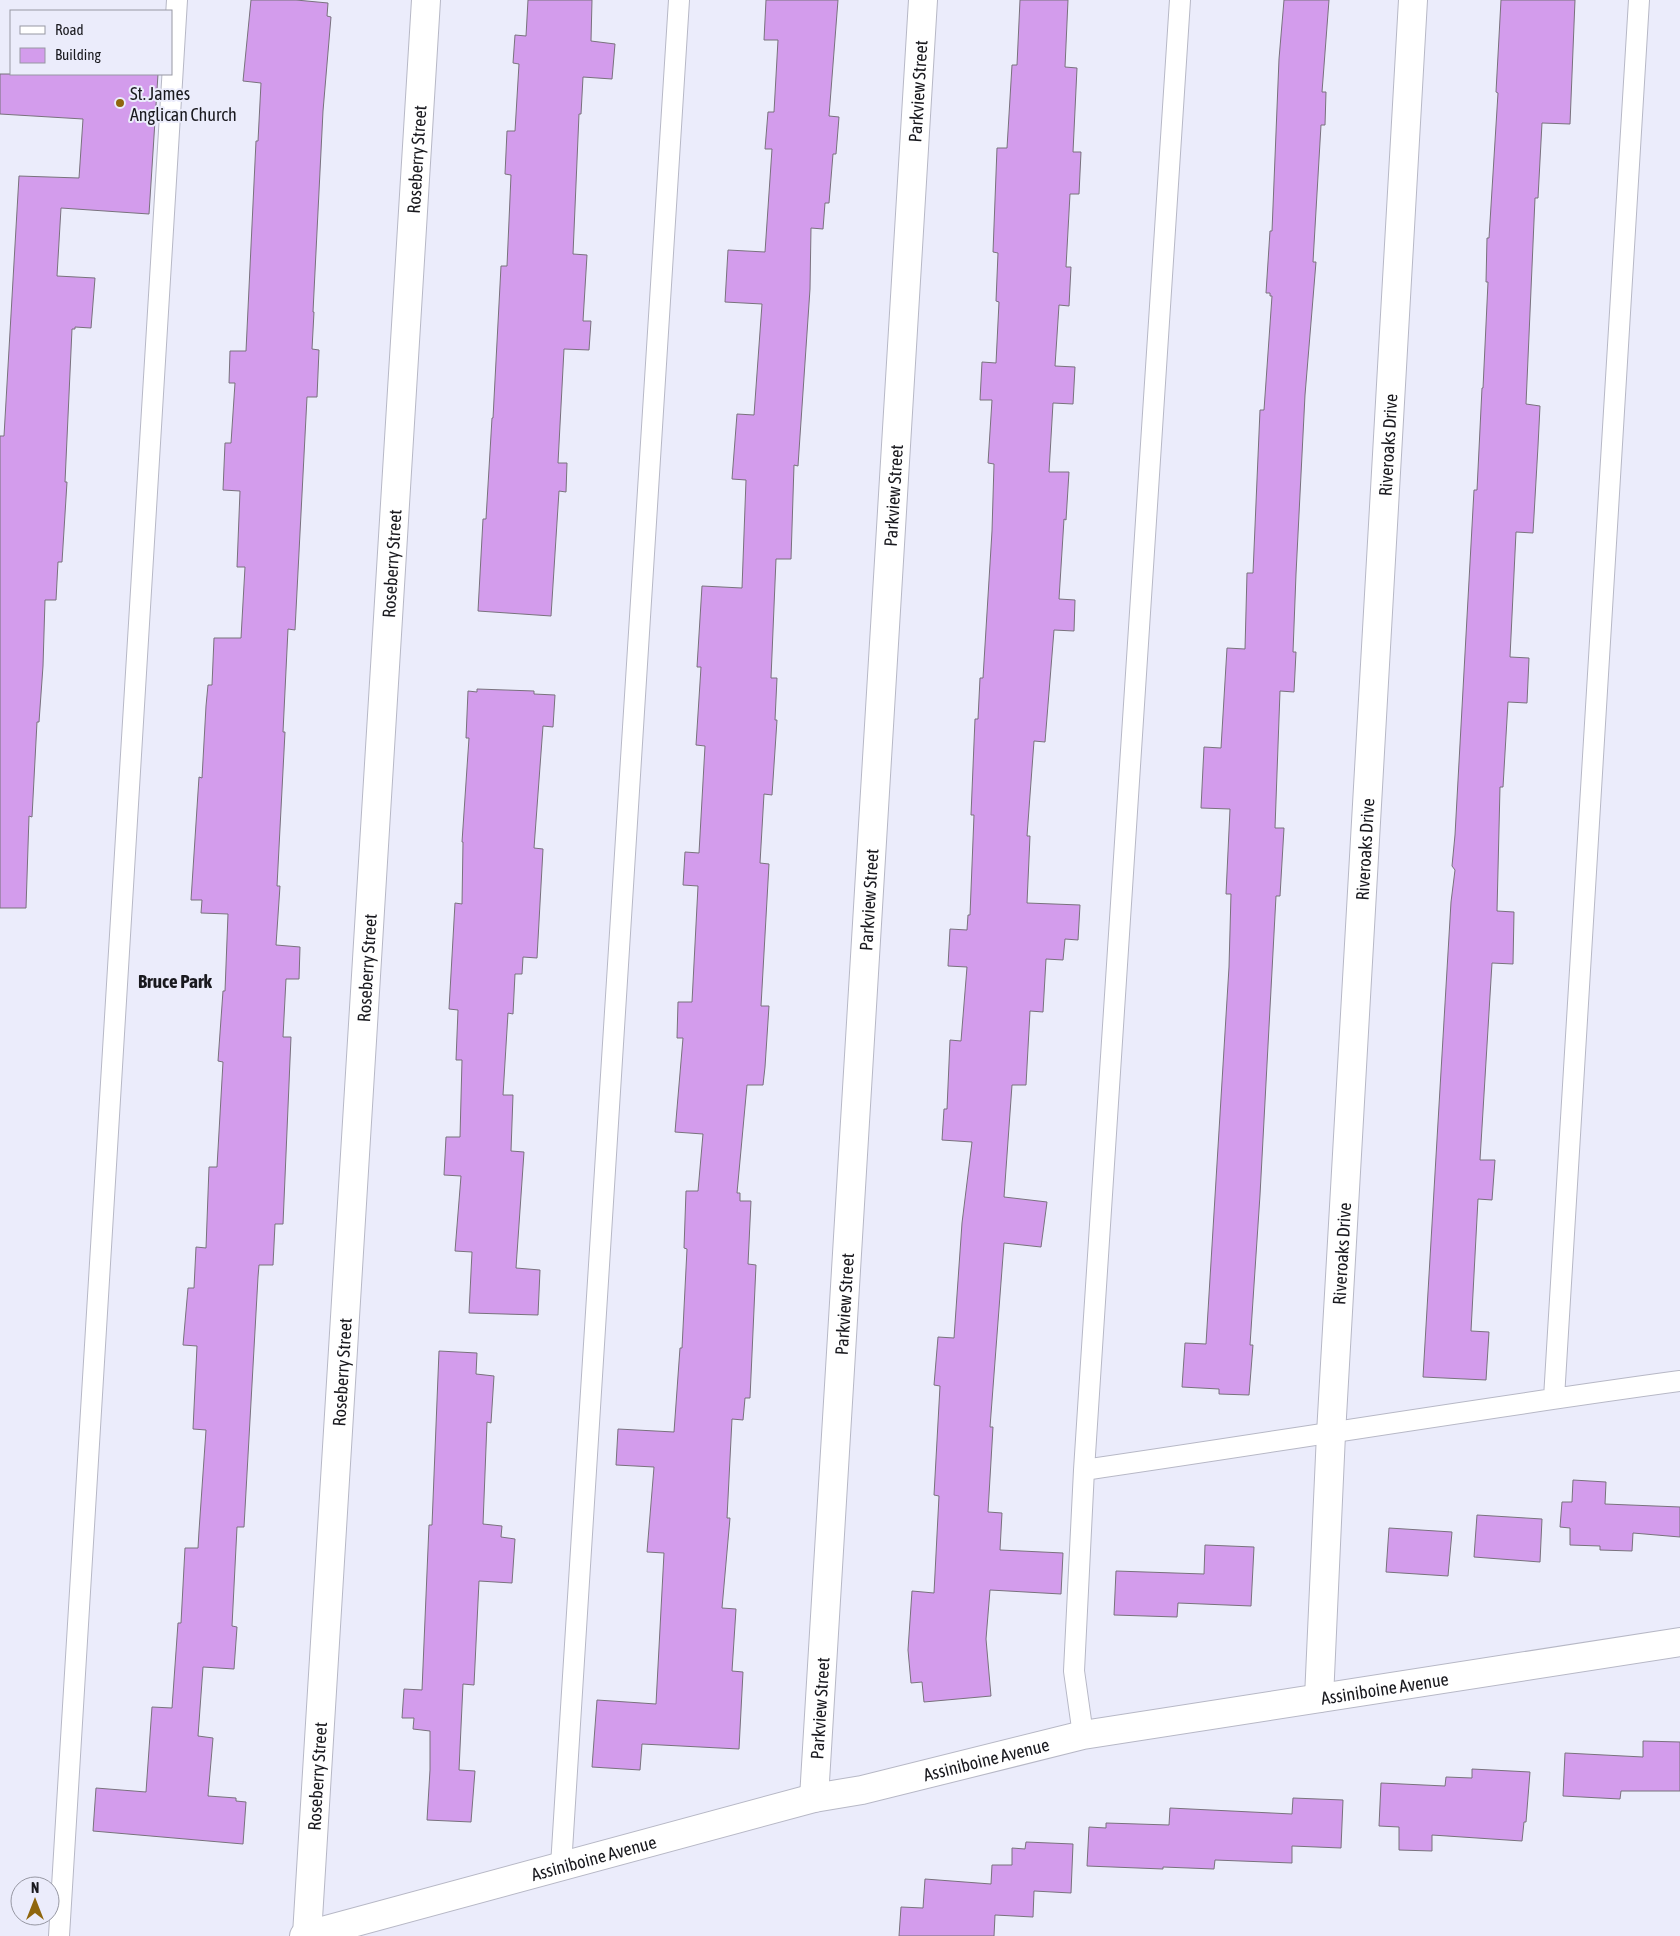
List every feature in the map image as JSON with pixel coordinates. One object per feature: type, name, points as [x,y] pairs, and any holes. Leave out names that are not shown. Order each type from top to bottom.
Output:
[{"type":"street","name":"Roseberry Street","points":[[305,1936],[426,0]]},
{"type":"street","name":"Parkview Street","points":[[814,1798],[923,0]]},
{"type":"street","name":"Riveroaks Drive","points":[[1319,1698],[1331,1434],[1413,0]]},
{"type":"street","name":"Assiniboine Avenue","points":[[305,1936],[814,1798],[862,1790],[1083,1735],[1680,1642]]},
{"type":"lane","points":[[59,1936],[177,0]]},
{"type":"lane","points":[[562,1866],[679,0]]},
{"type":"lane","points":[[1083,1735],[1074,1671],[1084,1470],[1180,0]]},
{"type":"lane","points":[[1554,1398],[1639,0]]},
{"type":"lane","points":[[1084,1470],[1331,1434],[1554,1398],[1680,1381]]},
{"type":"building","points":[[251,0],[296,0],[328,3],[327,16],[331,17],[323,111],[313,312],[312,349],[319,350],[317,397],[307,397],[295,630],[288,629],[283,732],[285,732],[277,886],[280,886],[276,945],[300,947],[299,979],[286,979],[283,1037],[291,1037],[283,1224],[275,1224],[273,1265],[259,1265],[244,1527],[237,1527],[232,1626],[237,1627],[234,1669],[203,1667],[198,1736],[213,1738],[208,1796],[236,1798],[236,1801],[246,1802],[243,1844],[93,1831],[96,1788],[146,1792],[152,1707],[172,1708],[178,1623],[181,1623],[185,1548],[198,1548],[206,1430],[193,1429],[197,1346],[183,1345],[188,1288],[194,1288],[196,1247],[206,1248],[209,1167],[217,1167],[223,1062],[218,1061],[223,991],[225,991],[228,914],[201,913],[202,900],[191,900],[199,777],[202,778],[206,706],[208,685],[212,685],[214,638],[241,638],[245,567],[237,567],[240,491],[223,490],[225,443],[231,443],[235,383],[229,383],[230,351],[246,351],[256,141],[258,141],[261,83],[243,81]]},
{"type":"building","points":[[528,0],[592,0],[591,41],[615,44],[612,79],[583,77],[581,114],[579,114],[573,254],[587,255],[583,321],[591,321],[589,350],[564,349],[558,463],[567,463],[566,492],[559,491],[551,616],[478,611],[483,519],[486,519],[493,418],[501,266],[507,266],[511,175],[505,174],[507,131],[515,131],[519,64],[513,63],[515,35],[526,36]]},
{"type":"building","points":[[766,0],[838,0],[829,116],[839,117],[836,154],[833,154],[829,203],[825,203],[823,229],[811,228],[810,289],[798,466],[794,465],[791,559],[776,559],[771,678],[777,678],[775,720],[777,720],[772,795],[764,794],[760,863],[769,864],[761,1006],[769,1006],[763,1085],[747,1085],[737,1193],[740,1193],[740,1201],[751,1201],[748,1264],[756,1265],[750,1398],[745,1398],[743,1420],[732,1419],[727,1518],[730,1518],[722,1608],[736,1609],[732,1671],[743,1672],[739,1749],[642,1744],[640,1770],[592,1767],[597,1700],[656,1704],[664,1553],[647,1552],[654,1467],[616,1465],[618,1429],[674,1432],[680,1348],[682,1348],[687,1249],[684,1248],[686,1191],[698,1191],[703,1134],[675,1132],[683,1038],[677,1038],[678,1002],[692,1002],[698,886],[683,885],[685,852],[699,853],[705,746],[696,745],[701,667],[697,667],[702,586],[742,588],[746,480],[732,479],[737,414],[754,415],[762,304],[725,302],[728,250],[765,252],[772,149],[765,149],[768,112],[774,112],[778,40],[764,40]]},
{"type":"building","points":[[1020,0],[1068,0],[1065,67],[1077,68],[1073,152],[1081,152],[1079,194],[1070,194],[1066,267],[1071,267],[1069,306],[1059,305],[1055,366],[1075,367],[1073,404],[1053,403],[1049,472],[1069,472],[1059,599],[1075,600],[1074,631],[1054,630],[1045,742],[1034,741],[1027,836],[1030,836],[1027,903],[1080,905],[1078,940],[1065,939],[1063,960],[1046,959],[1043,1012],[1030,1011],[1026,1085],[1012,1085],[1004,1197],[1047,1202],[1041,1247],[1004,1243],[990,1427],[993,1427],[988,1512],[1002,1513],[1000,1550],[1063,1553],[1061,1594],[990,1590],[986,1639],[991,1696],[924,1702],[922,1682],[911,1683],[908,1650],[912,1591],[934,1593],[939,1496],[934,1495],[940,1386],[934,1385],[938,1337],[954,1338],[962,1223],[972,1142],[942,1140],[944,1109],[947,1109],[950,1040],[961,1041],[967,967],[948,966],[950,929],[967,930],[968,915],[970,915],[974,815],[971,815],[975,719],[978,719],[980,678],[983,678],[994,464],[988,463],[992,400],[980,400],[982,362],[996,363],[999,302],[996,301],[998,253],[993,252],[997,148],[1007,148],[1012,65],[1017,65]]},
{"type":"building","points":[[1284,0],[1329,0],[1322,92],[1326,92],[1325,125],[1321,125],[1313,262],[1316,262],[1305,395],[1293,652],[1296,652],[1294,692],[1280,691],[1275,828],[1284,828],[1280,896],[1276,896],[1250,1345],[1253,1345],[1249,1395],[1219,1394],[1219,1389],[1182,1387],[1185,1343],[1206,1344],[1229,967],[1231,894],[1226,894],[1230,809],[1201,808],[1204,747],[1221,748],[1227,648],[1245,649],[1247,573],[1253,573],[1260,410],[1264,410],[1272,296],[1270,296],[1270,293],[1266,293],[1270,231],[1272,231],[1279,59]]},
{"type":"building","points":[[1501,0],[1575,0],[1570,124],[1542,123],[1538,198],[1535,198],[1526,404],[1540,406],[1538,446],[1533,533],[1516,532],[1510,657],[1529,658],[1527,703],[1508,702],[1503,787],[1500,787],[1497,911],[1514,912],[1513,964],[1492,963],[1480,1160],[1495,1160],[1492,1200],[1478,1199],[1471,1331],[1489,1332],[1486,1380],[1423,1377],[1451,902],[1455,870],[1452,866],[1474,490],[1477,490],[1483,388],[1488,282],[1486,282],[1487,238],[1489,238],[1498,93],[1496,92]]},
{"type":"building","points":[[0,74],[158,75],[149,214],[61,208],[57,276],[95,278],[91,328],[75,327],[75,329],[72,329],[65,482],[67,482],[62,562],[58,562],[56,600],[45,600],[43,666],[39,722],[37,722],[32,817],[29,816],[26,908],[0,908],[0,436],[4,436],[19,176],[79,178],[83,119],[0,114]]},
{"type":"building","points":[[477,689],[534,691],[534,694],[555,695],[553,727],[543,726],[534,848],[543,849],[537,958],[523,957],[522,974],[515,974],[513,1014],[508,1013],[503,1095],[513,1095],[511,1151],[524,1152],[516,1268],[540,1270],[538,1315],[469,1313],[472,1252],[455,1251],[461,1176],[444,1175],[446,1137],[460,1137],[462,1060],[456,1060],[458,1010],[449,1009],[455,903],[462,904],[462,842],[469,738],[466,738],[468,691],[477,692]]},
{"type":"building","points":[[439,1351],[477,1353],[476,1374],[494,1376],[491,1423],[487,1422],[483,1524],[502,1526],[501,1537],[515,1539],[512,1583],[479,1581],[474,1685],[463,1684],[459,1770],[475,1771],[471,1822],[427,1820],[430,1731],[413,1729],[414,1718],[402,1718],[404,1689],[422,1690],[429,1525],[432,1525]]},
{"type":"building","points":[[1573,1480],[1606,1482],[1605,1504],[1680,1507],[1680,1537],[1633,1533],[1632,1551],[1600,1550],[1600,1546],[1570,1545],[1570,1528],[1560,1527],[1562,1502],[1572,1502]]},
{"type":"building","points":[[1477,1515],[1542,1519],[1540,1562],[1474,1557]]},
{"type":"building","points":[[1389,1528],[1452,1532],[1448,1576],[1386,1572]]},
{"type":"building","points":[[1205,1545],[1254,1547],[1251,1606],[1178,1603],[1177,1617],[1114,1615],[1116,1571],[1204,1574]]},
{"type":"building","points":[[1643,1741],[1680,1742],[1680,1791],[1621,1791],[1620,1799],[1563,1796],[1565,1753],[1643,1757]]},
{"type":"building","points":[[1472,1769],[1530,1772],[1526,1822],[1524,1822],[1522,1841],[1432,1835],[1432,1851],[1399,1850],[1399,1827],[1379,1826],[1381,1783],[1445,1786],[1446,1777],[1472,1778]]},
{"type":"building","points":[[1293,1798],[1343,1800],[1341,1848],[1292,1846],[1292,1863],[1215,1860],[1214,1869],[1087,1866],[1089,1827],[1106,1828],[1106,1823],[1169,1825],[1170,1808],[1292,1814]]},
{"type":"building","points":[[1026,1842],[1073,1844],[1071,1893],[1034,1891],[1033,1917],[995,1915],[994,1936],[899,1936],[901,1907],[923,1908],[925,1879],[991,1884],[992,1865],[1012,1865],[1012,1848],[1025,1849]]},
{"type":"place","name":"St. James Anglican Church","points":[[120,103]]},
{"type":"district","name":"Bruce Park","points":[[175,981]]}]
